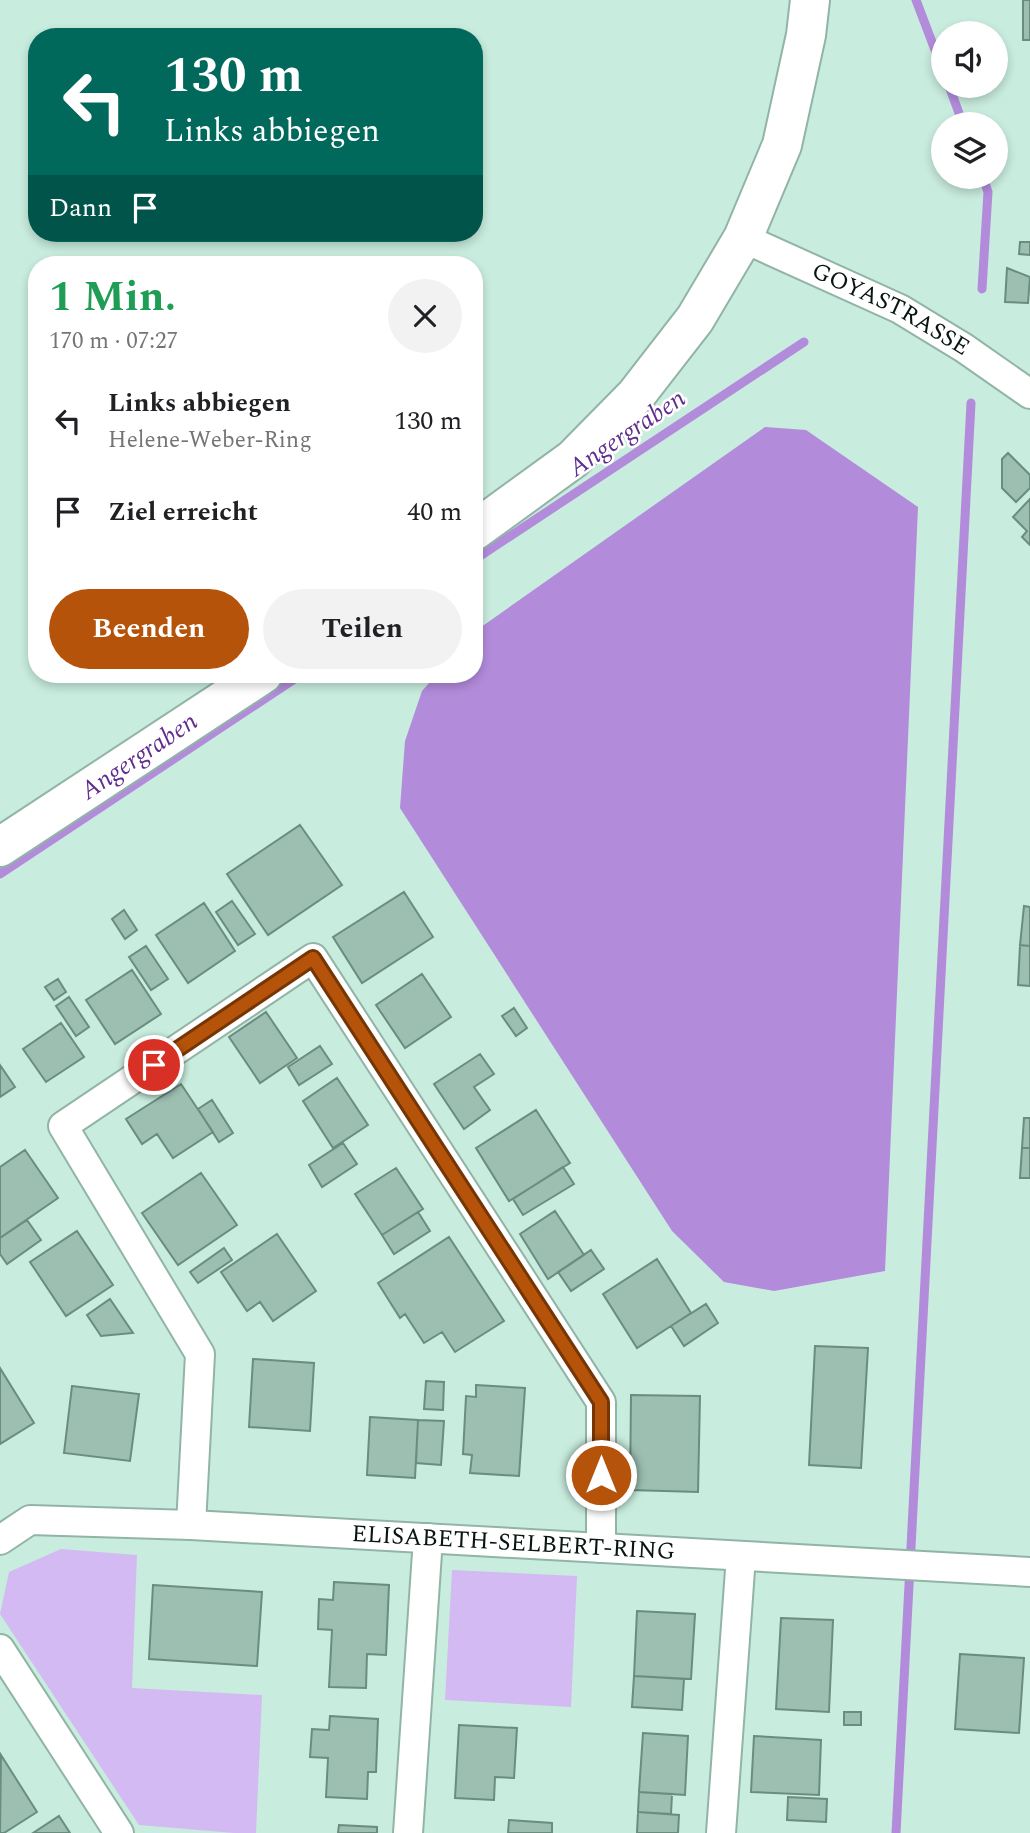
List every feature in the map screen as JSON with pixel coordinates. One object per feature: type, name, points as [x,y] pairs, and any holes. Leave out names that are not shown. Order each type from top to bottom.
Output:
[{"type":"street","points":[[483,524],[573,459],[635,396],[695,319],[743,238],[782,145],[806,35],[810,0]]},
{"type":"street","name":"GOYASTRASSE","points":[[743,238],[900,309],[964,348],[1030,394]]},
{"type":"street","points":[[0,847],[249,683]]},
{"type":"street","points":[[191,1525],[200,1354],[63,1126],[313,958],[601,1402],[601,1548]]},
{"type":"street","name":"ELISABETH-SELBERT-RING","points":[[0,1540],[30,1520],[191,1525],[1030,1572]]},
{"type":"street","points":[[408,1833],[428,1538]]},
{"type":"street","points":[[721,1833],[741,1556]]},
{"type":"street","points":[[0,1649],[119,1833]]},
{"type":"shaded area","points":[[765,427],[806,430],[918,507],[885,1271],[774,1291],[724,1282],[672,1231],[400,808],[405,741],[422,691],[429,683],[483,683],[483,626]]},
{"type":"shaded area","points":[[61,1549],[137,1555],[132,1688],[262,1695],[256,1833],[139,1825],[0,1614],[9,1572]]},
{"type":"shaded area","points":[[452,1570],[577,1576],[571,1707],[445,1700]]},
{"type":"building","points":[[1023,0],[1030,0],[1030,40],[1023,40]]},
{"type":"building","points":[[1020,242],[1030,242],[1030,255],[1019,254]]},
{"type":"building","points":[[1007,268],[1030,277],[1028,303],[1005,302]]},
{"type":"building","points":[[1008,453],[1030,475],[1030,488],[1016,502],[1002,488],[1002,459]]},
{"type":"building","points":[[1030,499],[1030,545],[1022,537],[1027,531],[1013,517]]},
{"type":"building","points":[[300,825],[342,885],[268,935],[227,874]]},
{"type":"building","points":[[404,892],[433,937],[362,983],[333,937]]},
{"type":"building","points":[[232,901],[255,934],[238,945],[216,912]]},
{"type":"building","points":[[204,903],[235,951],[188,983],[156,935]]},
{"type":"building","points":[[1024,906],[1030,907],[1030,946],[1020,945]]},
{"type":"building","points":[[124,910],[137,930],[125,939],[112,919]]},
{"type":"building","points":[[1020,945],[1030,946],[1030,986],[1018,985]]},
{"type":"building","points":[[146,946],[168,979],[151,990],[129,957]]},
{"type":"building","points":[[132,970],[161,1014],[115,1044],[86,1000]]},
{"type":"building","points":[[422,974],[451,1017],[405,1048],[376,1005]]},
{"type":"building","points":[[58,979],[66,992],[54,1000],[45,987]]},
{"type":"building","points":[[69,997],[89,1027],[76,1036],[56,1006]]},
{"type":"building","points":[[514,1008],[527,1028],[516,1036],[502,1016]]},
{"type":"building","points":[[266,1012],[297,1058],[260,1083],[229,1037]]},
{"type":"building","points":[[61,1023],[84,1057],[46,1082],[23,1049]]},
{"type":"building","points":[[320,1046],[332,1064],[299,1085],[288,1067]]},
{"type":"building","points":[[480,1054],[494,1074],[474,1087],[490,1110],[464,1129],[434,1084]]},
{"type":"building","points":[[0,1065],[15,1087],[0,1097]]},
{"type":"building","points":[[337,1078],[368,1125],[333,1148],[303,1101]]},
{"type":"building","points":[[181,1084],[213,1132],[173,1158],[157,1134],[142,1144],[126,1119]]},
{"type":"building","points":[[212,1100],[233,1133],[219,1142],[198,1109]]},
{"type":"building","points":[[536,1110],[570,1163],[509,1201],[476,1148]]},
{"type":"building","points":[[1024,1118],[1030,1118],[1030,1148],[1022,1148]]},
{"type":"building","points":[[343,1143],[357,1164],[322,1187],[309,1165]]},
{"type":"building","points":[[1022,1148],[1030,1148],[1030,1178],[1020,1178]]},
{"type":"building","points":[[25,1150],[58,1198],[0,1238],[0,1167]]},
{"type":"building","points":[[563,1167],[574,1184],[523,1215],[513,1199]]},
{"type":"building","points":[[396,1168],[423,1209],[382,1235],[355,1194]]},
{"type":"building","points":[[201,1173],[237,1225],[178,1265],[142,1213]]},
{"type":"building","points":[[555,1211],[584,1255],[548,1279],[520,1234]]},
{"type":"building","points":[[418,1212],[430,1231],[394,1254],[382,1235]]},
{"type":"building","points":[[27,1220],[41,1240],[7,1264],[0,1254],[0,1238]]},
{"type":"building","points":[[77,1231],[113,1285],[66,1316],[30,1262]]},
{"type":"building","points":[[277,1234],[316,1291],[273,1321],[260,1302],[247,1311],[221,1272]]},
{"type":"building","points":[[449,1237],[504,1321],[455,1352],[442,1332],[424,1343],[405,1314],[400,1318],[378,1283]]},
{"type":"building","points":[[224,1248],[232,1260],[198,1283],[190,1272]]},
{"type":"building","points":[[591,1250],[604,1269],[571,1291],[558,1272]]},
{"type":"building","points":[[657,1259],[691,1313],[637,1348],[603,1294]]},
{"type":"building","points":[[110,1299],[133,1333],[101,1336],[87,1315]]},
{"type":"building","points":[[706,1304],[718,1323],[684,1346],[671,1326]]},
{"type":"building","points":[[815,1346],[868,1348],[861,1468],[809,1465]]},
{"type":"building","points":[[253,1359],[314,1363],[310,1431],[249,1427]]},
{"type":"building","points":[[0,1368],[34,1423],[0,1444]]},
{"type":"building","points":[[426,1381],[444,1382],[443,1410],[424,1409]]},
{"type":"building","points":[[476,1385],[525,1388],[519,1476],[470,1473],[472,1455],[463,1454],[466,1396],[476,1397]]},
{"type":"building","points":[[72,1386],[139,1394],[130,1461],[64,1453]]},
{"type":"building","points":[[631,1395],[700,1396],[698,1492],[630,1490]]},
{"type":"building","points":[[370,1417],[418,1420],[415,1478],[367,1475]]},
{"type":"building","points":[[418,1420],[444,1421],[441,1465],[416,1463]]},
{"type":"building","points":[[334,1582],[389,1585],[386,1655],[367,1654],[366,1688],[329,1687],[332,1630],[318,1629],[319,1599],[333,1600]]},
{"type":"building","points":[[153,1585],[262,1592],[257,1666],[149,1659]]},
{"type":"building","points":[[637,1611],[695,1614],[691,1679],[634,1676]]},
{"type":"building","points":[[781,1618],[833,1620],[829,1712],[776,1709]]},
{"type":"building","points":[[960,1654],[1024,1658],[1019,1733],[955,1729]]},
{"type":"building","points":[[634,1676],[684,1679],[682,1710],[632,1707]]},
{"type":"building","points":[[844,1712],[861,1712],[861,1725],[844,1725]]},
{"type":"building","points":[[330,1716],[378,1719],[376,1772],[368,1772],[367,1799],[326,1797],[328,1758],[310,1757],[312,1729],[329,1730]]},
{"type":"building","points":[[459,1725],[517,1728],[514,1778],[495,1777],[494,1800],[455,1798]]},
{"type":"building","points":[[643,1733],[688,1736],[685,1795],[639,1792]]},
{"type":"building","points":[[754,1736],[821,1740],[819,1795],[751,1792]]},
{"type":"building","points":[[1,1755],[37,1812],[4,1833],[0,1833]]},
{"type":"building","points":[[639,1792],[672,1794],[671,1814],[638,1812]]},
{"type":"building","points":[[788,1797],[827,1799],[826,1822],[787,1820]]},
{"type":"building","points":[[638,1812],[679,1815],[678,1833],[637,1833]]},
{"type":"building","points":[[59,1816],[70,1833],[33,1833]]},
{"type":"building","points":[[509,1820],[552,1823],[552,1833],[508,1833]]},
{"type":"building","points":[[339,1825],[377,1827],[377,1833],[338,1833]]},
{"type":"waterway","name":"Angergraben","points":[[916,0],[931,39]]},
{"type":"waterway","name":"Angergraben","points":[[953,98],[959,112]]},
{"type":"waterway","name":"Angergraben","points":[[982,289],[987,189]]},
{"type":"waterway","name":"Angergraben","points":[[483,554],[804,342]]},
{"type":"waterway","points":[[896,1833],[971,403]]},
{"type":"waterway","name":"Angergraben","points":[[0,874],[288,683]]},
{"type":"route","points":[[154,1065],[313,958],[601,1402],[601,1475]]}]
